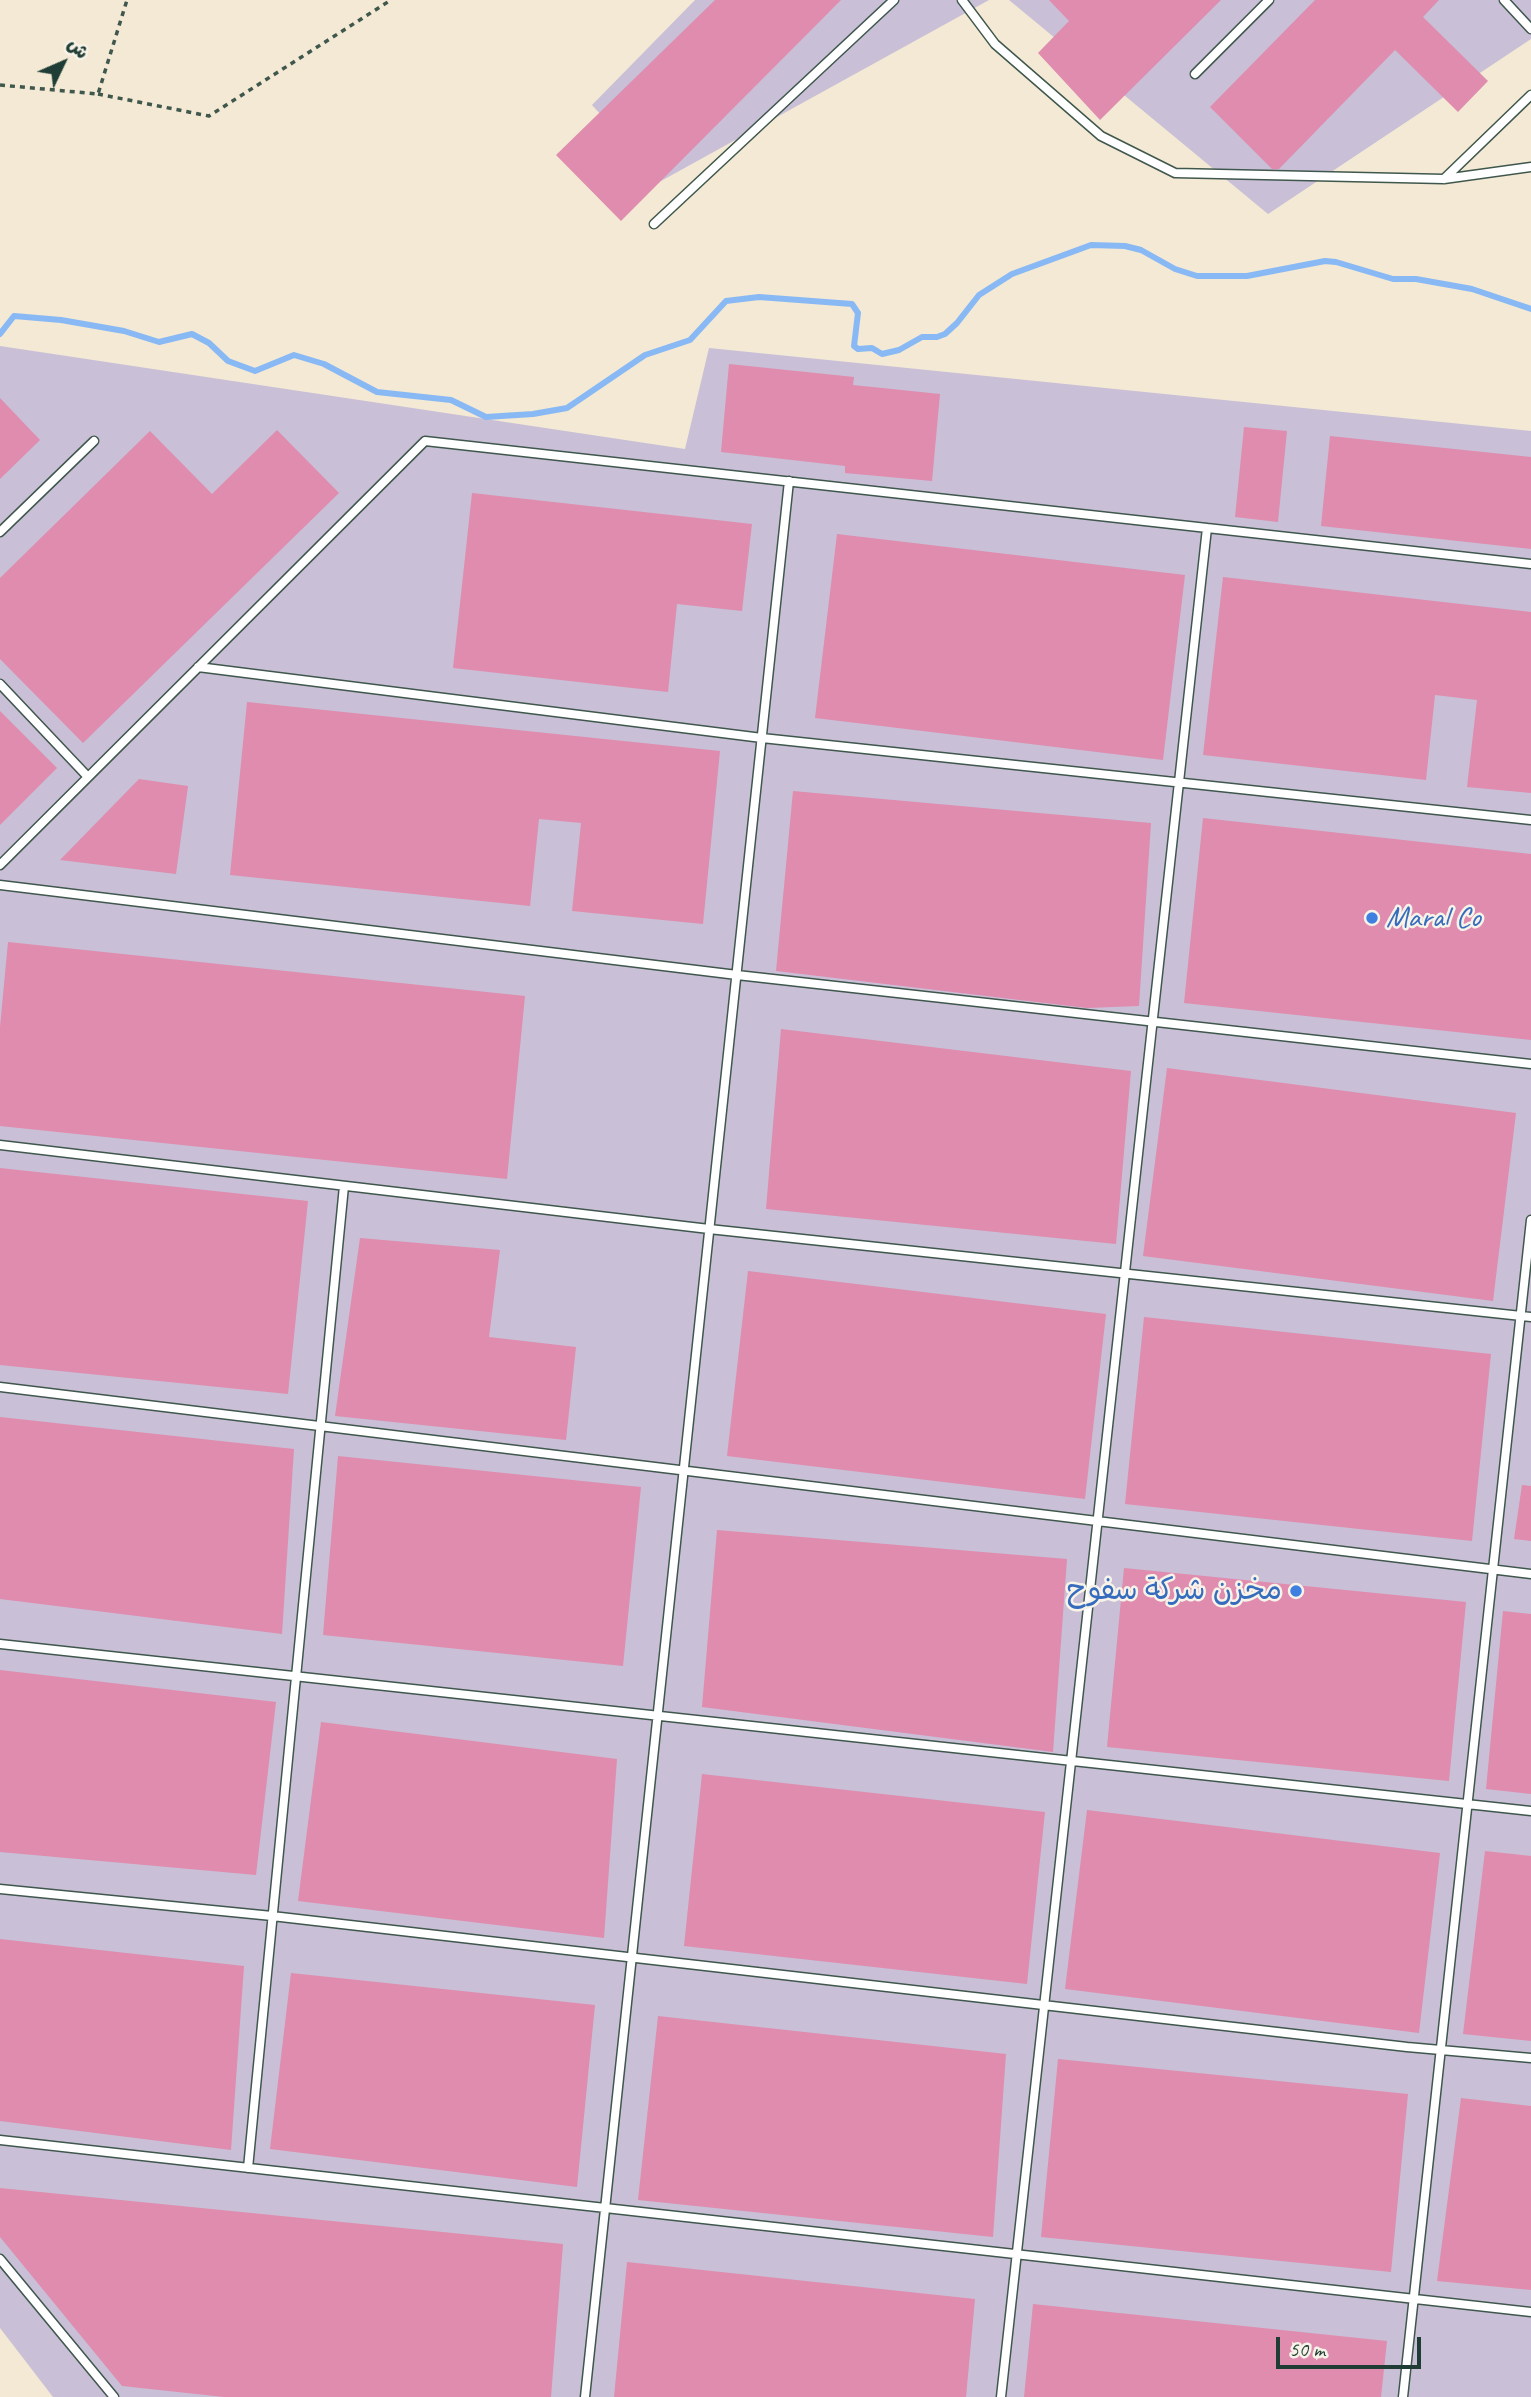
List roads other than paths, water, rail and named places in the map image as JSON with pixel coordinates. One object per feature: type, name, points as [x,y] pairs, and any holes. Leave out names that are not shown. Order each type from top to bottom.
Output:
[{"type":"lane","points":[[654,224],[894,0]]},
{"type":"lane","points":[[962,0],[995,44],[1101,136],[1175,173],[1444,179],[1531,167]]},
{"type":"lane","points":[[1195,74],[1269,0]]},
{"type":"lane","points":[[1504,0],[1531,29]]},
{"type":"lane","points":[[1444,179],[1531,95]]},
{"type":"lane","points":[[0,532],[94,441]]},
{"type":"lane","points":[[0,865],[425,441],[1531,564]]},
{"type":"lane","points":[[584,2397],[789,481]]},
{"type":"lane","points":[[1001,2397],[1207,528]]},
{"type":"lane","points":[[198,667],[762,738],[1531,820]]},
{"type":"lane","points":[[0,684],[88,777]]},
{"type":"lane","points":[[0,885],[737,975],[1531,1064]]},
{"type":"lane","points":[[0,1145],[709,1229],[1531,1317]]},
{"type":"lane","points":[[248,2168],[344,1186]]},
{"type":"lane","points":[[1403,2397],[1531,1220]]},
{"type":"lane","points":[[0,1387],[1531,1574]]},
{"type":"lane","points":[[0,1644],[1531,1811]]},
{"type":"lane","points":[[0,1889],[272,1916],[1441,2050],[1531,2058]]},
{"type":"lane","points":[[0,2140],[1531,2312]]},
{"type":"lane","points":[[0,2259],[114,2397]]},
{"type":"waterway","points":[[0,334],[14,316],[61,320],[124,331],[159,342],[192,334],[209,343],[228,361],[255,371],[294,355],[324,364],[377,392],[451,400],[486,417],[533,414],[567,408],[645,355],[690,340],[726,301],[759,297],[852,304],[858,313],[854,346],[858,349],[872,348],[882,354],[899,350],[922,337],[945,334],[979,295],[1012,274],[1091,245],[1125,246],[1141,250],[1175,269],[1197,276],[1247,276],[1325,261],[1336,262],[1393,279],[1416,279],[1472,289],[1531,309]]},
{"type":"place","name":"Maral Co","points":[[1372,918]]},
{"type":"place","name":"مخزن شركة سفوح","points":[[1296,1591]]}]
